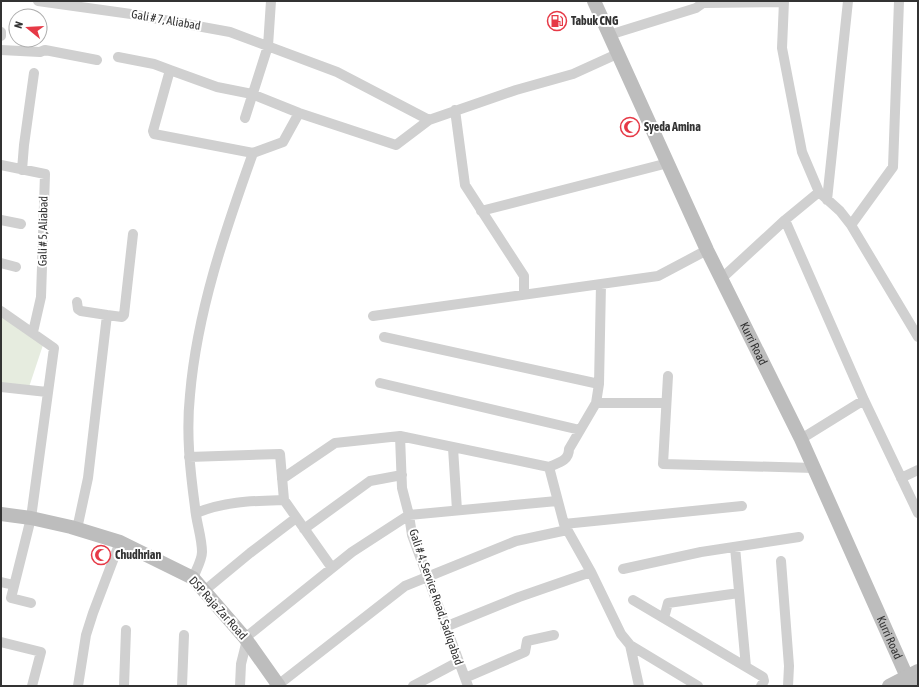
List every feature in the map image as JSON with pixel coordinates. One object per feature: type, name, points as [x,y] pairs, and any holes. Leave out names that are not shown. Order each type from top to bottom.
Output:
[{"type":"main road","name":"Kurri Road","points":[[594,1],[616,54],[668,163],[707,250],[801,439],[913,678]]},
{"type":"main road","name":"DSP Raja Zar Road","points":[[1,514],[31,518],[78,529],[120,542],[193,578],[246,639],[278,685]]},
{"type":"main road","points":[[889,686],[913,678]]},
{"type":"street","name":"Gali # 7, Aliabad","points":[[38,1],[132,14],[216,28],[336,72],[428,120]]},
{"type":"street","points":[[245,118],[268,46],[271,1]]},
{"type":"street","points":[[827,200],[848,1]]},
{"type":"street","points":[[851,225],[894,167],[900,1]]},
{"type":"street","points":[[609,35],[696,8],[703,2],[784,2],[782,48],[802,152],[819,192],[851,225],[918,337]]},
{"type":"street","points":[[1,50],[40,52],[45,50],[97,60]]},
{"type":"street","points":[[118,57],[154,64],[217,87],[252,94],[299,113],[396,145],[428,120],[516,90],[573,74],[616,54]]},
{"type":"street","points":[[170,70],[153,131],[154,134],[253,153],[283,142],[299,113]]},
{"type":"street","points":[[22,170],[34,73]]},
{"type":"street","points":[[454,110],[465,185],[524,276],[524,295]]},
{"type":"street","points":[[193,578],[202,553],[189,457],[190,396],[199,337],[220,250],[253,153]]},
{"type":"street","points":[[481,211],[668,163]]},
{"type":"street","name":"Gali # 5, Aliabad","points":[[1,165],[45,174],[42,291],[38,318],[33,332]]},
{"type":"street","points":[[721,279],[785,220],[819,192]]},
{"type":"street","points":[[1,220],[21,224]]},
{"type":"street","points":[[785,220],[864,400],[918,513]]},
{"type":"street","points":[[77,302],[78,309],[81,311],[122,317],[124,315],[132,234]]},
{"type":"street","points":[[373,316],[658,276],[707,250]]},
{"type":"street","points":[[1,263],[16,267]]},
{"type":"street","points":[[282,480],[336,443],[400,436],[548,467],[565,459],[569,455],[569,449],[596,403],[599,384],[601,284]]},
{"type":"street","points":[[1,311],[54,348],[31,518],[11,598],[31,603]]},
{"type":"street","points":[[78,529],[88,478],[107,315]]},
{"type":"street","points":[[384,337],[599,384]]},
{"type":"street","points":[[668,376],[662,464],[814,468]]},
{"type":"street","points":[[380,383],[580,430]]},
{"type":"street","points":[[1,387],[47,392]]},
{"type":"street","points":[[801,439],[864,400]]},
{"type":"street","points":[[596,403],[666,403]]},
{"type":"street","name":"Gali # 4, Service Road, Sadiqabad","points":[[400,436],[402,488],[409,515],[412,535],[458,662],[467,682]]},
{"type":"street","points":[[453,448],[457,510]]},
{"type":"street","points":[[189,457],[280,454],[284,500],[332,568]]},
{"type":"street","points":[[548,467],[565,527],[591,572],[621,634],[630,645],[698,686]]},
{"type":"street","points":[[901,478],[918,470]]},
{"type":"street","points":[[304,528],[370,481],[402,475]]},
{"type":"street","points":[[196,513],[215,505],[238,502],[284,500]]},
{"type":"street","points":[[240,686],[241,664],[246,639],[352,552],[409,515],[557,501]]},
{"type":"street","points":[[278,685],[405,586],[428,578],[516,541],[565,527],[742,506]]},
{"type":"street","points":[[204,591],[296,518]]},
{"type":"street","points":[[623,569],[701,552],[799,537]]},
{"type":"street","points":[[78,686],[86,635],[120,542]]},
{"type":"street","points":[[735,547],[746,666]]},
{"type":"street","points":[[781,562],[789,666],[788,686]]},
{"type":"street","points":[[446,627],[519,597],[591,572]]},
{"type":"street","points":[[1,582],[14,585]]},
{"type":"street","points":[[664,618],[668,603],[739,594]]},
{"type":"street","points":[[633,600],[763,677],[764,681],[761,686]]},
{"type":"street","points":[[124,686],[126,630]]},
{"type":"street","points":[[182,686],[184,635]]},
{"type":"street","points":[[467,682],[525,652],[527,641],[554,635]]},
{"type":"street","points":[[1,642],[40,652],[32,686]]},
{"type":"street","points":[[630,645],[639,686]]},
{"type":"street","points":[[412,686],[458,662]]},
{"type":"shaded area","points":[[1,315],[43,345],[29,387],[1,385]]},
{"type":"place","name":"Tabuk CNG","points":[[557,21]]},
{"type":"place","name":"Syeda Amina","points":[[630,127]]},
{"type":"place","name":"Chudhrian","points":[[101,555]]}]
